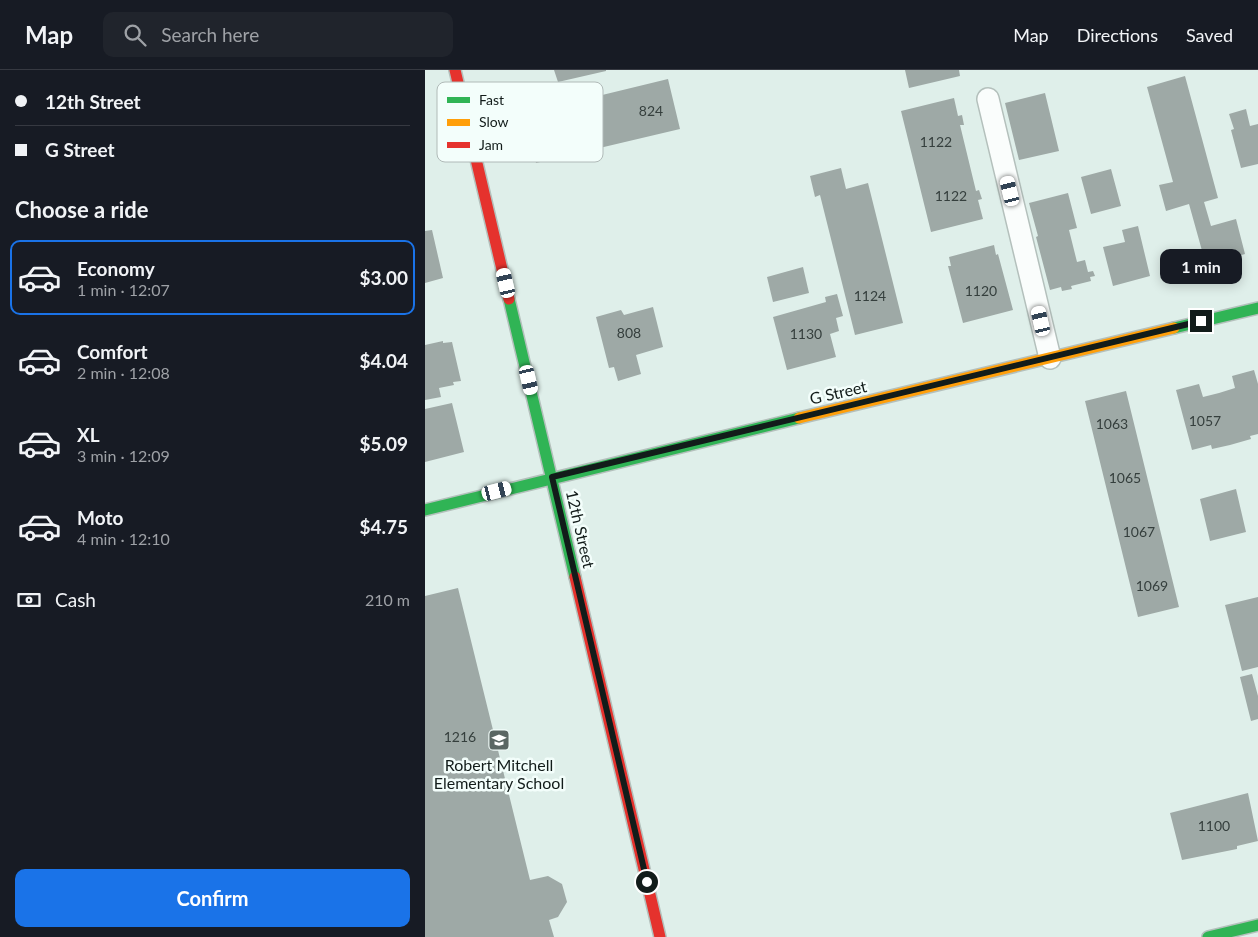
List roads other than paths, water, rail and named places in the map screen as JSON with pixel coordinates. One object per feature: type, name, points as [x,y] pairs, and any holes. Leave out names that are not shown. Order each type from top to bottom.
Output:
[{"type":"street","name":"12th Street","points":[[477,162],[660,937]]},
{"type":"street","name":"G Street","points":[[425,510],[552,477],[1258,308]]},
{"type":"street","points":[[1208,937],[1258,925]]},
{"type":"lane","points":[[988,99],[1050,358]]},
{"type":"place","name":"Robert Mitchell Elementary School","points":[[499,740]]}]
